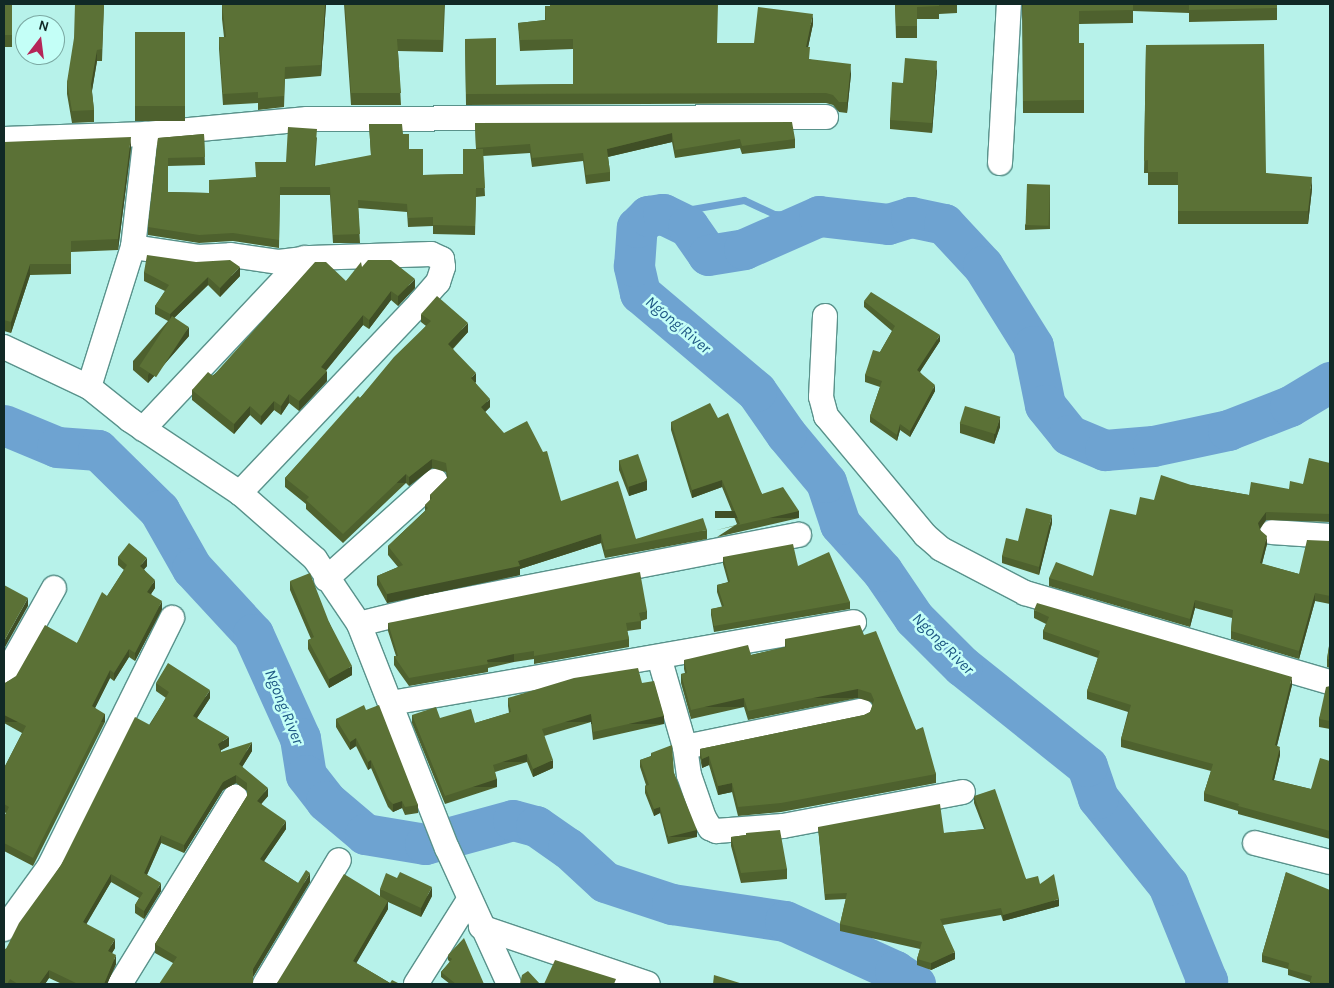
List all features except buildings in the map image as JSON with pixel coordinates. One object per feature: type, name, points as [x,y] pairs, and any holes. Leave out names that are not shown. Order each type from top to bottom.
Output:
[{"type":"street","points":[[1000,163],[1008,4]]},
{"type":"street","points":[[4,139],[146,134],[306,119],[826,116]]},
{"type":"street","points":[[89,387],[133,247],[146,134]]},
{"type":"street","points":[[133,247],[198,256],[231,256],[278,262],[304,258],[431,254],[442,259],[444,267],[438,282],[420,304],[240,493]]},
{"type":"street","points":[[143,430],[304,258]]},
{"type":"street","points":[[825,316],[821,397],[826,416],[925,535],[941,549],[1025,593],[1330,682]]},
{"type":"street","points":[[4,347],[89,387],[143,430],[240,493],[315,559],[326,579],[359,624],[409,755],[435,813],[455,868],[481,927],[510,984]]},
{"type":"street","points":[[326,579],[435,481]]},
{"type":"street","points":[[1272,532],[1330,536]]},
{"type":"street","points":[[359,624],[427,607],[799,535]]},
{"type":"street","points":[[4,677],[54,588]]},
{"type":"street","points":[[4,929],[49,867],[172,618]]},
{"type":"street","points":[[390,703],[854,622]]},
{"type":"street","points":[[659,657],[685,747],[689,775],[704,818],[710,828],[724,833],[783,826],[963,792]]},
{"type":"street","points":[[685,747],[861,711]]},
{"type":"street","points":[[120,984],[235,797]]},
{"type":"street","points":[[1255,843],[1330,862]]},
{"type":"street","points":[[265,984],[339,860]]},
{"type":"street","points":[[416,984],[469,900]]},
{"type":"street","points":[[481,927],[648,984]]},
{"type":"waterway","points":[[663,214],[744,200],[774,214],[819,216]]},
{"type":"waterway","name":"Ngong River","points":[[1205,984],[1207,981],[1168,885],[1098,798],[1087,766],[962,666],[914,618],[882,571],[840,524],[826,482],[786,434],[756,391],[640,293],[634,266],[637,227],[648,216],[663,214],[688,226],[708,255],[744,249],[819,216],[888,224],[911,217],[944,224],[983,266],[1033,346],[1045,405],[1069,435],[1105,450],[1153,446],[1228,430],[1290,406],[1330,382]]},
{"type":"waterway","name":"Ngong River","points":[[4,425],[57,447],[98,450],[159,510],[192,568],[253,634],[300,738],[306,775],[326,801],[365,834],[425,844],[513,820],[536,826],[568,848],[605,882],[672,904],[785,921],[895,971],[915,984]]}]
